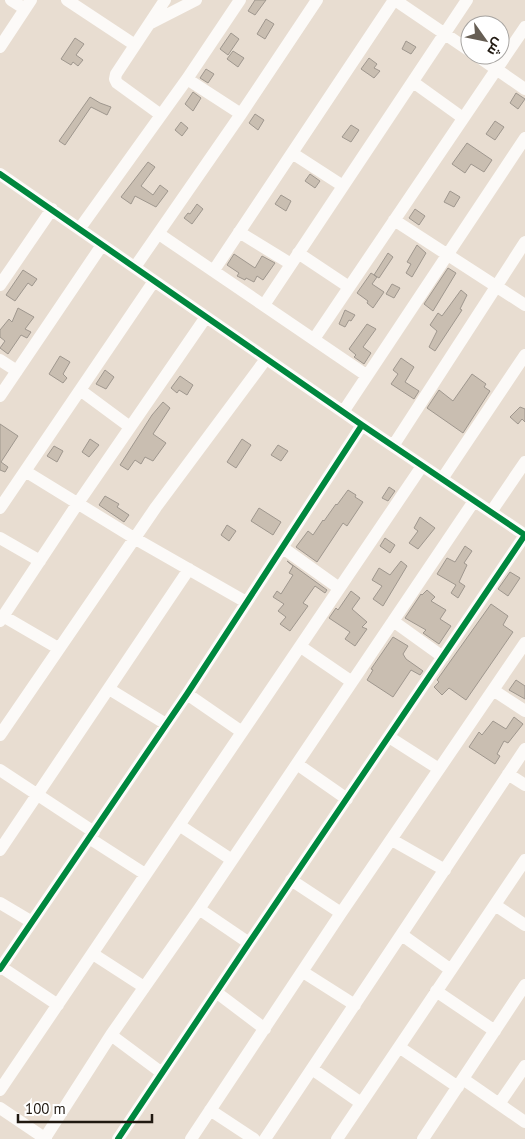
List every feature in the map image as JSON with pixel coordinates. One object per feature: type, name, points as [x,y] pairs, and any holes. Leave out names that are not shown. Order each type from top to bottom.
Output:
[{"type":"street","points":[[0,47],[28,5],[11,0]]},
{"type":"street","points":[[67,0],[135,45]]},
{"type":"street","points":[[161,115],[117,83],[115,79],[116,74],[164,0]]},
{"type":"street","points":[[149,24],[196,0]]},
{"type":"street","points":[[80,228],[187,79],[240,0]]},
{"type":"street","points":[[135,267],[241,114],[316,0]]},
{"type":"street","points":[[214,270],[395,0],[460,44]]},
{"type":"street","points":[[264,305],[467,0]]},
{"type":"street","points":[[314,339],[525,26]]},
{"type":"street","points":[[490,65],[525,89]]},
{"type":"street","points":[[187,79],[241,114]]},
{"type":"street","points":[[412,82],[464,118]]},
{"type":"street","points":[[343,412],[525,138]]},
{"type":"street","points":[[292,153],[343,186]]},
{"type":"street","points":[[514,154],[525,162]]},
{"type":"street","points":[[2,178],[80,228],[266,359],[525,535],[347,800],[248,943],[118,1139]]},
{"type":"street","points":[[0,285],[52,209]]},
{"type":"street","points":[[394,220],[525,305]]},
{"type":"street","points":[[239,232],[291,264]]},
{"type":"street","points":[[159,234],[366,375]]},
{"type":"street","points":[[393,446],[525,242]]},
{"type":"street","points":[[0,396],[102,245]]},
{"type":"street","points":[[298,254],[349,287]]},
{"type":"street","points":[[0,508],[154,281]]},
{"type":"street","points":[[58,648],[2,619],[78,503],[206,317]]},
{"type":"street","points":[[442,479],[525,355]]},
{"type":"street","points":[[0,735],[134,538],[266,359]]},
{"type":"street","points":[[0,360],[17,371]]},
{"type":"street","points":[[80,390],[130,427]]},
{"type":"street","points":[[58,1005],[1,968],[187,694],[362,425]]},
{"type":"street","points":[[491,512],[525,462]]},
{"type":"street","points":[[0,1090],[422,466]]},
{"type":"street","points":[[25,471],[134,538],[246,602]]},
{"type":"street","points":[[1,1111],[45,1139],[111,1035],[199,909],[474,501]]},
{"type":"street","points":[[0,538],[40,561]]},
{"type":"street","points":[[283,548],[339,588]]},
{"type":"street","points":[[0,850],[189,568]]},
{"type":"street","points":[[393,621],[443,657]]},
{"type":"street","points":[[191,1139],[525,643]]},
{"type":"street","points":[[300,646],[352,682]]},
{"type":"street","points":[[108,689],[166,724]]},
{"type":"street","points":[[493,690],[525,711]]},
{"type":"street","points":[[187,694],[242,732]]},
{"type":"street","points":[[389,737],[439,769]]},
{"type":"street","points":[[265,1139],[525,749]]},
{"type":"street","points":[[297,764],[347,800]]},
{"type":"street","points":[[0,770],[145,874]]},
{"type":"street","points":[[508,774],[525,784]]},
{"type":"street","points":[[179,825],[232,860]]},
{"type":"street","points":[[392,840],[444,870]]},
{"type":"street","points":[[337,1139],[525,860]]},
{"type":"street","points":[[292,880],[341,914]]},
{"type":"street","points":[[0,903],[32,922]]},
{"type":"street","points":[[494,905],[525,925]]},
{"type":"street","points":[[199,909],[248,943]]},
{"type":"street","points":[[402,935],[451,970]]},
{"type":"street","points":[[93,954],[144,987]]},
{"type":"street","points":[[304,972],[354,1005]]},
{"type":"street","points":[[423,1139],[525,985]]},
{"type":"street","points":[[436,991],[495,1031]]},
{"type":"street","points":[[216,992],[265,1029]]},
{"type":"street","points":[[111,1035],[162,1073]]},
{"type":"street","points":[[398,1047],[500,1104],[525,1122]]},
{"type":"street","points":[[500,1104],[525,1066]]},
{"type":"street","points":[[312,1069],[361,1103]]},
{"type":"street","points":[[210,1110],[254,1139]]},
{"type":"building","points":[[255,0],[266,0],[255,15],[248,11]]},
{"type":"building","points":[[266,19],[274,24],[265,39],[257,34]]},
{"type":"building","points":[[231,33],[239,39],[228,55],[220,49]]},
{"type":"building","points":[[75,38],[84,44],[76,55],[83,60],[78,66],[73,62],[71,65],[61,59]]},
{"type":"building","points":[[406,41],[416,47],[411,54],[402,49]]},
{"type":"building","points":[[233,51],[244,58],[238,67],[227,59]]},
{"type":"building","points":[[369,58],[377,64],[374,68],[380,71],[374,78],[361,69]]},
{"type":"building","points":[[206,69],[214,74],[208,83],[200,78]]},
{"type":"building","points":[[193,92],[201,98],[193,111],[185,104]]},
{"type":"building","points":[[516,93],[525,99],[518,109],[510,103]]},
{"type":"building","points":[[90,97],[111,107],[107,115],[91,107],[65,145],[59,141]]},
{"type":"building","points":[[255,114],[264,120],[258,130],[249,123]]},
{"type":"building","points":[[495,121],[504,127],[495,140],[486,134]]},
{"type":"building","points":[[181,122],[188,128],[182,136],[175,130]]},
{"type":"building","points":[[351,125],[359,130],[351,142],[342,137]]},
{"type":"building","points":[[467,143],[492,160],[484,172],[471,164],[465,173],[452,164]]},
{"type":"building","points":[[148,162],[155,167],[141,186],[153,195],[160,185],[168,191],[156,207],[135,196],[131,204],[121,197]]},
{"type":"building","points":[[310,174],[320,181],[315,188],[305,181]]},
{"type":"building","points":[[450,191],[460,197],[454,207],[444,202]]},
{"type":"building","points":[[281,195],[291,201],[286,211],[275,204]]},
{"type":"building","points":[[197,204],[203,209],[192,224],[184,218],[188,213],[190,214]]},
{"type":"building","points":[[415,209],[425,216],[419,225],[409,218]]},
{"type":"building","points":[[417,245],[426,253],[412,277],[406,273],[411,264],[407,262]]},
{"type":"building","points":[[388,253],[393,257],[379,278],[374,275]]},
{"type":"building","points":[[234,254],[255,268],[262,256],[275,263],[263,280],[257,276],[254,282],[237,276],[239,273],[227,265]]},
{"type":"building","points":[[448,268],[456,273],[433,311],[424,304]]},
{"type":"building","points":[[23,270],[37,279],[32,286],[28,283],[15,301],[6,295]]},
{"type":"building","points":[[371,273],[377,277],[372,284],[384,292],[373,308],[367,303],[368,301],[357,293]]},
{"type":"building","points":[[392,284],[400,288],[394,298],[386,294]]},
{"type":"building","points":[[461,290],[467,295],[460,309],[462,310],[435,351],[429,347],[437,331],[430,325],[438,313],[442,316]]},
{"type":"building","points":[[18,308],[34,317],[25,329],[31,332],[27,338],[21,335],[8,354],[0,348],[5,341],[0,337],[0,330],[9,319],[12,322]]},
{"type":"building","points":[[345,310],[355,315],[345,327],[339,324]]},
{"type":"building","points":[[367,324],[376,329],[363,347],[371,353],[364,364],[354,357],[356,355],[349,349]]},
{"type":"building","points":[[60,356],[70,362],[63,374],[67,378],[63,383],[49,374]]},
{"type":"building","points":[[401,358],[414,367],[405,382],[419,391],[414,399],[391,384],[398,374],[393,370]]},
{"type":"building","points":[[105,370],[114,377],[106,389],[96,384]]},
{"type":"building","points":[[472,374],[486,384],[484,387],[490,391],[463,433],[427,408],[439,390],[453,401]]},
{"type":"building","points":[[180,376],[193,385],[187,395],[179,390],[177,393],[171,388]]},
{"type":"building","points":[[163,402],[170,408],[153,434],[166,443],[153,461],[145,457],[141,464],[135,460],[128,470],[120,465],[152,415]]},
{"type":"building","points":[[520,407],[525,409],[525,422],[522,419],[518,424],[510,417]]},
{"type":"building","points":[[0,424],[18,436],[1,462],[8,467],[5,472],[0,470]]},
{"type":"building","points":[[90,439],[99,445],[89,457],[82,452]]},
{"type":"building","points":[[242,439],[251,445],[236,468],[227,462]]},
{"type":"building","points":[[278,445],[288,451],[281,461],[271,455]]},
{"type":"building","points":[[54,446],[63,451],[57,462],[47,456]]},
{"type":"building","points":[[389,487],[395,491],[388,501],[382,498]]},
{"type":"building","points":[[348,490],[363,502],[347,526],[343,523],[317,562],[296,547],[308,531],[313,535]]},
{"type":"building","points":[[105,496],[119,504],[117,507],[129,515],[124,522],[99,505]]},
{"type":"building","points":[[259,508],[281,522],[273,535],[251,521]]},
{"type":"building","points":[[420,517],[435,528],[418,549],[409,543],[418,531],[414,528]]},
{"type":"building","points":[[227,525],[236,531],[229,541],[221,535]]},
{"type":"building","points":[[385,538],[395,545],[390,553],[380,546]]},
{"type":"building","points":[[465,546],[472,551],[464,563],[467,565],[459,582],[465,586],[458,598],[451,593],[456,585],[437,574],[447,558],[455,562]]},
{"type":"building","points":[[287,561],[327,590],[325,593],[315,586],[303,603],[308,606],[290,631],[280,624],[286,617],[278,611],[284,604],[273,597],[277,591],[281,594],[293,575],[289,573],[293,566]]},
{"type":"building","points":[[401,561],[407,566],[383,606],[373,599],[382,586],[372,580],[379,568],[390,575]]},
{"type":"building","points":[[510,572],[520,578],[508,596],[498,589]]},
{"type":"building","points":[[427,590],[435,597],[431,601],[446,610],[440,619],[451,626],[439,644],[423,633],[426,630],[405,618],[421,594]]},
{"type":"building","points":[[351,591],[360,598],[352,609],[367,622],[362,627],[367,629],[355,646],[345,639],[350,632],[329,618],[336,608],[338,610]]},
{"type":"building","points":[[491,604],[508,616],[503,625],[513,632],[466,700],[449,688],[442,695],[434,687],[439,682],[437,680]]},
{"type":"building","points":[[393,637],[408,646],[403,654],[406,659],[423,671],[420,675],[411,670],[393,697],[367,680],[373,670],[371,669]]},
{"type":"building","points":[[516,680],[525,686],[525,699],[509,690]]},
{"type":"building","points":[[514,717],[523,724],[508,743],[504,741],[497,754],[500,756],[495,764],[469,747],[479,732],[482,735],[493,721],[506,729]]},
{"type":"cycle path","points":[[0,174],[362,425],[187,694],[0,969]]},
{"type":"cycle path","points":[[118,1139],[525,535],[362,425]]}]
